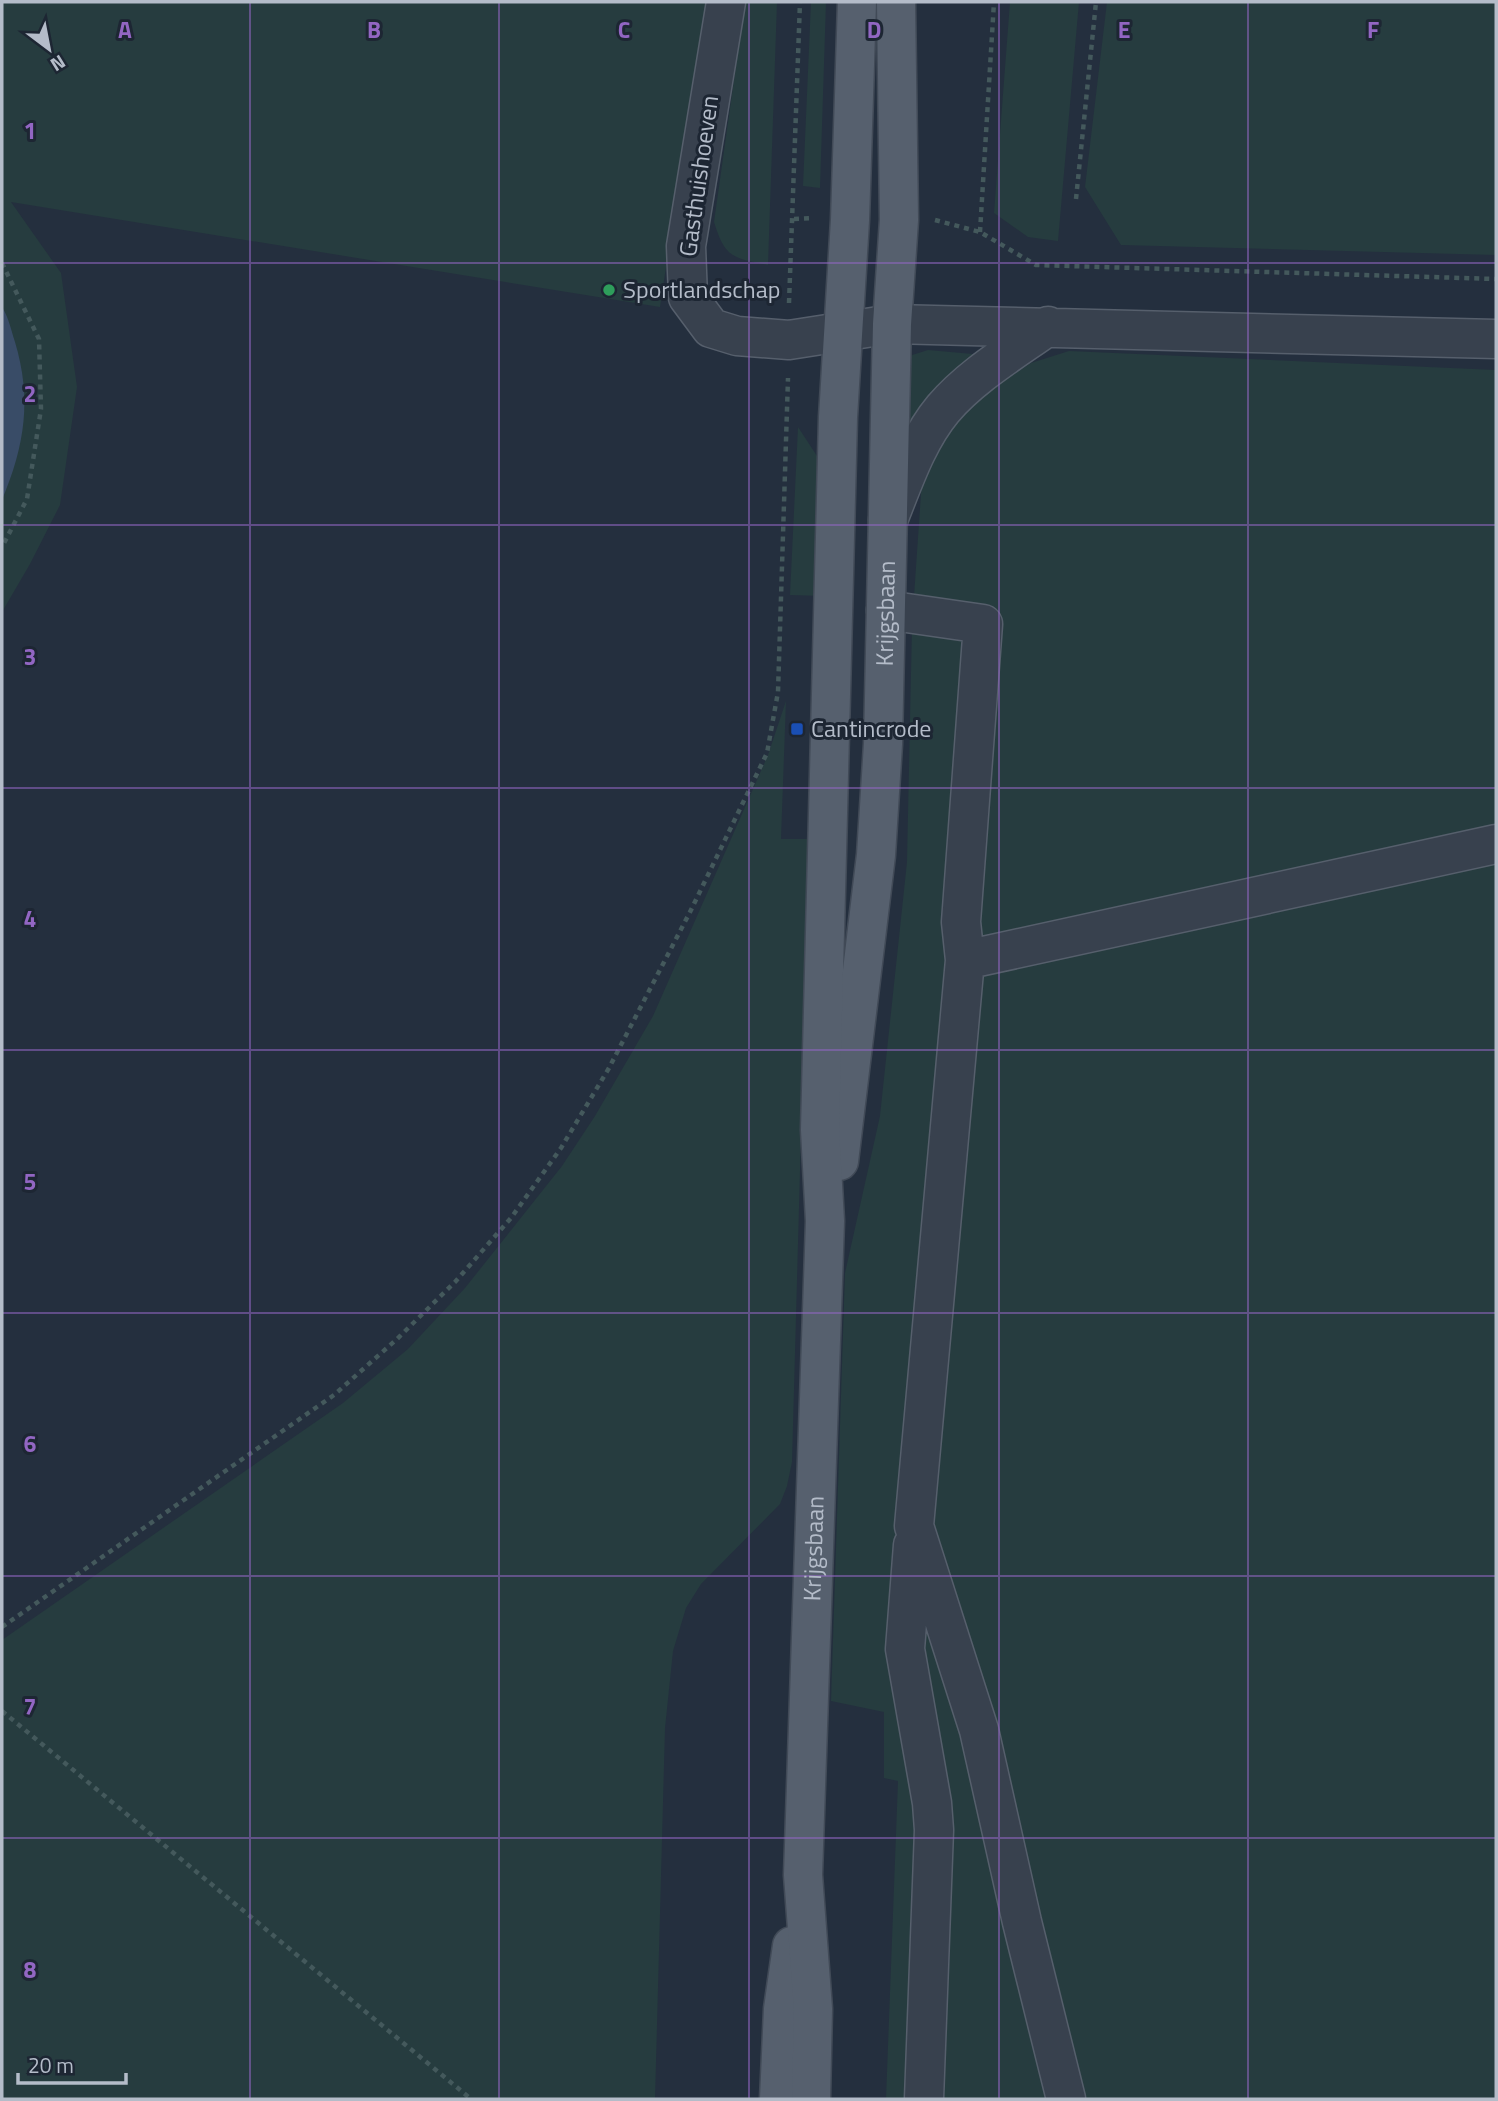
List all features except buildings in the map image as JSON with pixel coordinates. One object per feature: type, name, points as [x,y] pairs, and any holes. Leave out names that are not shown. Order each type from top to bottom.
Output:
[{"type":"main road","name":"Krijgsbaan","points":[[811,2099],[813,2008],[803,1875],[825,1221],[820,1130],[842,332],[857,2]]},
{"type":"main road","name":"Krijgsbaan","points":[[825,1221],[844,1142],[876,855],[883,744],[892,324],[899,220],[896,2]]},
{"type":"main road","name":"Krijgsbaan","points":[[779,2099],[783,2009],[803,1875]]},
{"type":"street","name":"Gasthuishoeven","points":[[726,2],[686,246],[688,297],[711,328],[737,336],[789,340],[892,324],[1496,338]]},
{"type":"street","points":[[888,522],[912,463],[943,410],[1001,359],[1048,327]]},
{"type":"street","points":[[886,610],[984,624],[961,922],[965,960],[905,1649],[932,1803],[934,1830],[923,2099]]},
{"type":"street","points":[[965,960],[1496,844]]},
{"type":"street","points":[[914,1525],[979,1730],[1022,1922],[1066,2099]]},
{"type":"path","points":[[2,1627],[334,1395],[397,1339],[454,1282],[511,1217],[561,1148],[609,1069],[690,912],[766,753],[778,692],[789,265],[794,219],[800,2]]},
{"type":"path","points":[[980,232],[994,2]]},
{"type":"path","points":[[1076,199],[1096,2]]},
{"type":"path","points":[[794,219],[849,220]]},
{"type":"path","points":[[899,220],[931,219],[980,232],[1036,265],[1496,279]]},
{"type":"path","points":[[2,263],[39,339],[41,409],[27,499],[2,547]]},
{"type":"path","points":[[2,1711],[471,2099]]},
{"type":"green space","name":"Sportlandschap","points":[[2,2],[706,2],[660,307],[11,202],[61,273],[77,387],[60,505],[2,612]]},
{"type":"green space","points":[[745,2],[777,2],[768,265],[732,254],[722,243],[714,222]]},
{"type":"green space","points":[[811,2],[826,2],[820,188],[803,186]]},
{"type":"green space","points":[[1010,2],[1079,2],[1058,241],[1028,237],[994,213]]},
{"type":"green space","points":[[1107,2],[1496,2],[1496,255],[1121,245],[1085,187]]},
{"type":"green space","points":[[928,350],[984,355],[907,446],[909,356]]},
{"type":"green space","points":[[1069,351],[1496,370],[1496,2099],[886,2099],[898,1781],[884,1778],[884,1712],[831,1701],[845,1273],[880,1116],[907,862],[912,626],[922,479],[964,407],[1031,363]]},
{"type":"green space","points":[[798,427],[817,456],[827,494],[824,596],[790,595]]},
{"type":"green space","points":[[786,701],[781,839],[817,839],[802,1098],[792,1462],[780,1504],[701,1584],[686,1608],[673,1651],[665,1728],[655,2099],[2,2099],[2,1640],[343,1403],[408,1349],[465,1288],[562,1166],[595,1116],[653,1016],[768,755]]},
{"type":"water","points":[[2,307],[10,324],[20,363],[24,403],[21,441],[2,500]]},
{"type":"place","name":"Sportlandschap","points":[[609,290]]},
{"type":"place","name":"Cantincrode","points":[[797,729]]}]
